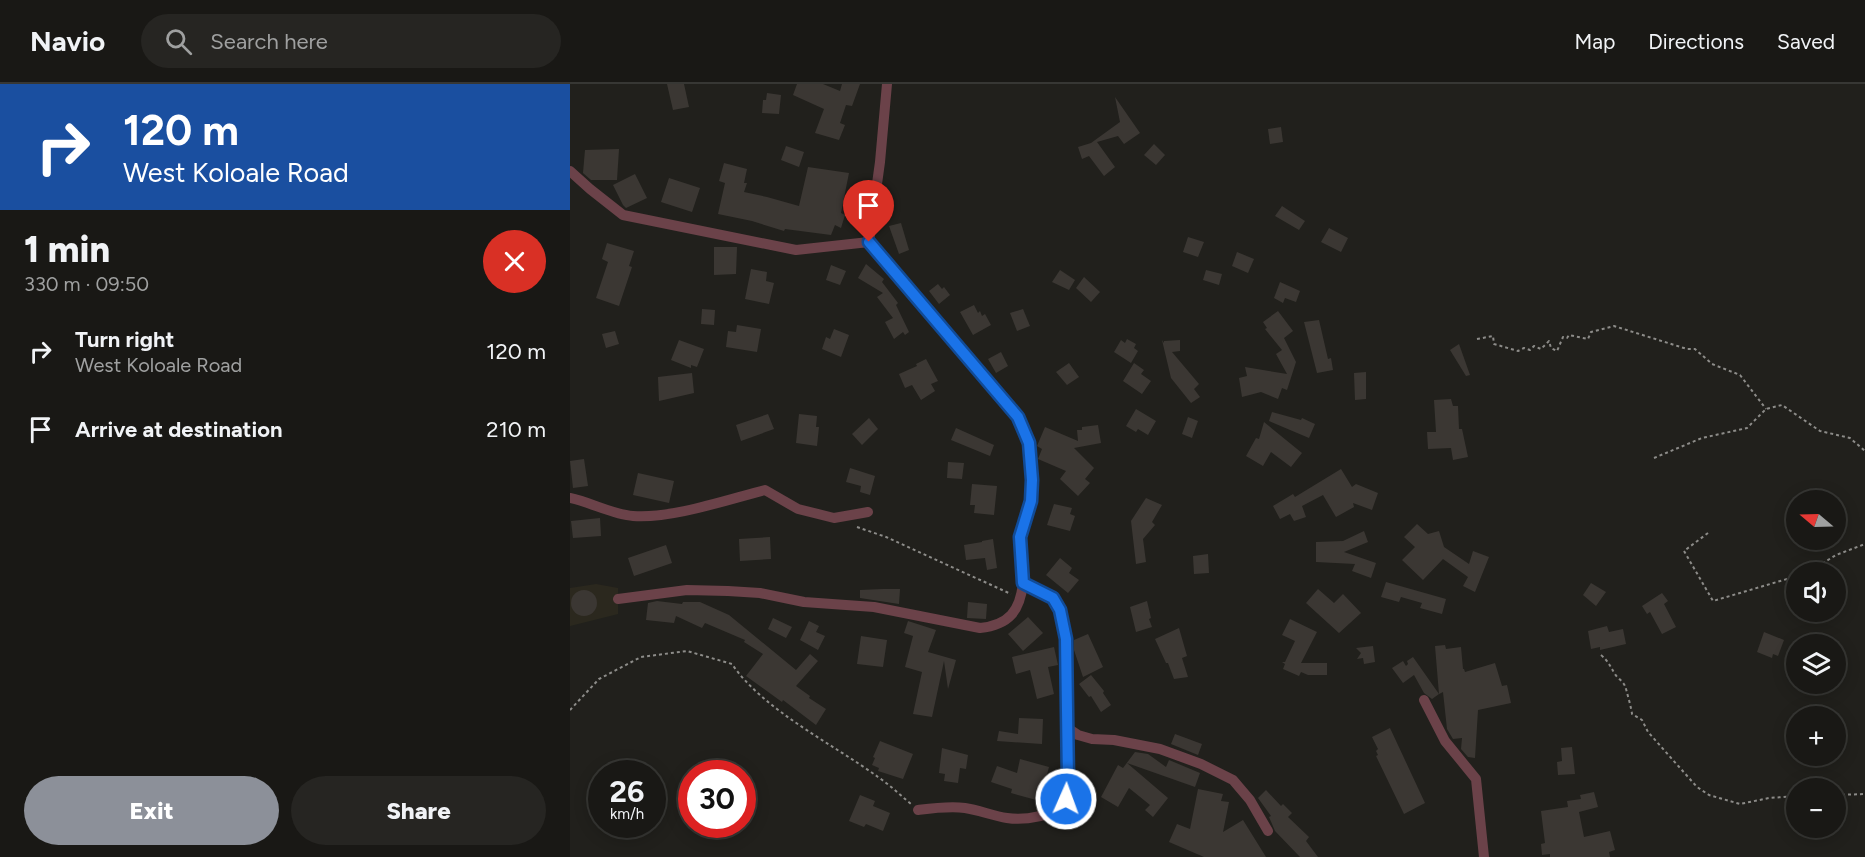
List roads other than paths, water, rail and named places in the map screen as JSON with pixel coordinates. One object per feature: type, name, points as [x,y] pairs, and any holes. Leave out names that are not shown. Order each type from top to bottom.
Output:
[{"type":"street","points":[[618,599],[687,590],[760,593],[804,602],[874,607],[980,628],[996,626],[1012,616],[1021,600],[1023,583],[1020,537],[1031,501],[1032,480],[1029,443],[1018,417],[869,242],[880,162],[886,84]]},
{"type":"street","points":[[570,171],[623,215],[796,250],[869,242]]},
{"type":"street","points":[[570,498],[630,516],[658,516],[765,490],[798,509],[834,518],[868,512]]},
{"type":"street","points":[[918,810],[940,807],[966,808],[1008,818],[1027,818],[1049,815],[1063,810],[1068,781],[1066,639],[1060,610],[1053,598],[1023,583]]},
{"type":"street","points":[[1424,700],[1445,741],[1476,779],[1484,857]]},
{"type":"street","points":[[1066,727],[1092,740],[1114,740],[1160,749],[1201,764],[1233,780],[1250,800],[1268,831]]}]
